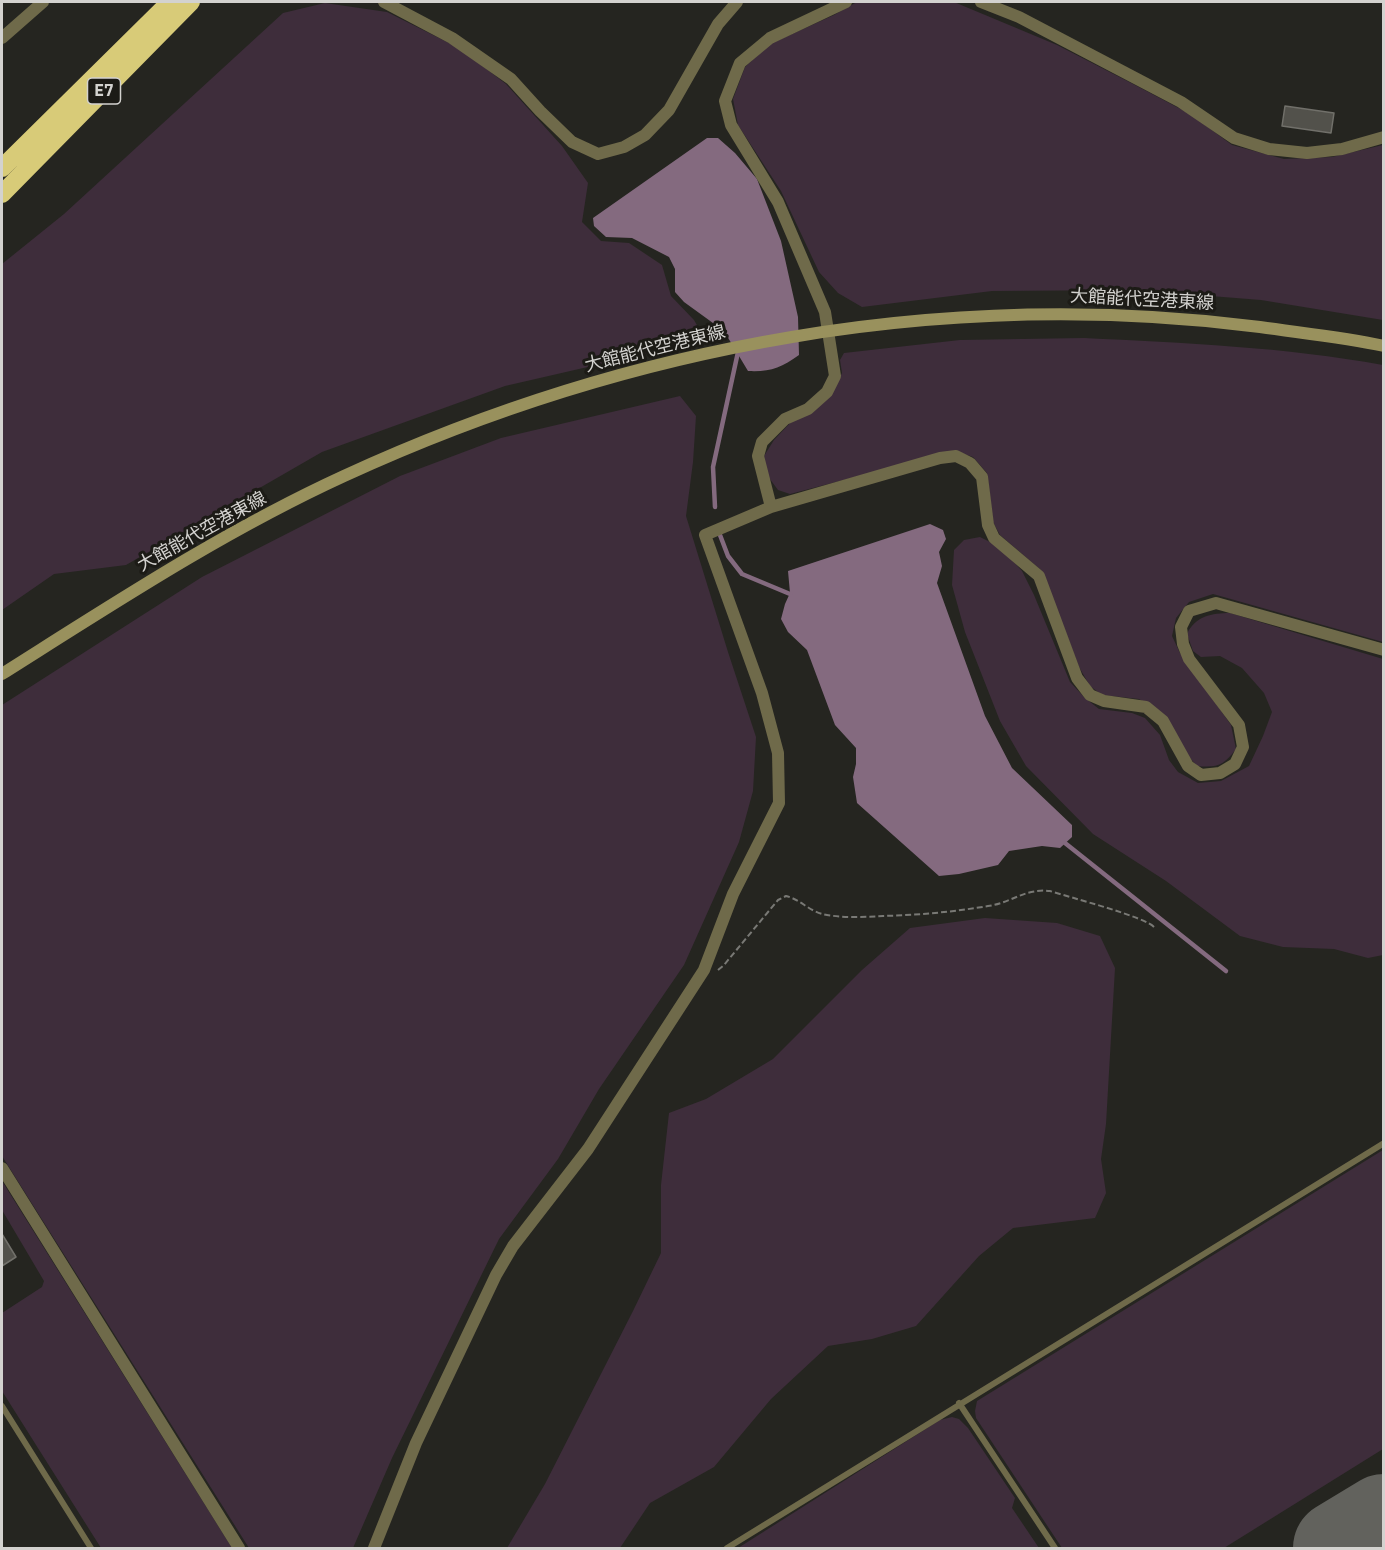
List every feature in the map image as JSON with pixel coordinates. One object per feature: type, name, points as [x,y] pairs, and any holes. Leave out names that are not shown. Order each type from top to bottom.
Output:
[{"type":"highway","name":"E7","points":[[2,167],[170,2]]},
{"type":"highway","name":"E7","points":[[2,195],[192,2]]},
{"type":"main road","name":"大館能代空港東線","points":[[2,674],[169,569],[258,519],[344,476],[435,437],[528,403],[623,374],[721,349],[810,332],[968,316],[1052,314],[1133,315],[1226,323],[1358,340],[1383,346]]},
{"type":"street","points":[[2,38],[43,2]]},
{"type":"street","points":[[384,2],[452,39],[511,79],[572,142],[598,154],[624,147],[645,135],[669,110],[718,24],[737,2]]},
{"type":"street","points":[[771,507],[758,456],[762,442],[785,419],[808,409],[827,392],[835,376],[825,312],[778,202],[731,124],[725,100],[740,63],[770,38],[846,2]]},
{"type":"street","points":[[981,2],[1019,17],[1181,102],[1234,138],[1269,149],[1307,153],[1342,148],[1383,137]]},
{"type":"street","points":[[374,1548],[416,1443],[496,1275],[513,1246],[588,1149],[704,970],[733,894],[779,803],[778,753],[762,693],[705,535],[771,507],[940,458],[956,456],[970,463],[982,477],[988,525],[994,538],[1039,576],[1077,678],[1090,694],[1104,701],[1146,707],[1163,721],[1188,766],[1201,774],[1220,773],[1235,765],[1243,747],[1239,725],[1190,658],[1184,644],[1180,627],[1189,611],[1216,603],[1383,650]]},
{"type":"street","points":[[2,1168],[239,1548]]},
{"type":"lane","points":[[727,1548],[1383,1143]]},
{"type":"lane","points":[[959,1403],[1055,1548]]},
{"type":"lane","points":[[2,1406],[91,1548]]},
{"type":"path","points":[[704,970],[715,972],[724,965],[778,900],[786,896],[795,898],[807,909],[828,915],[864,917],[935,914],[992,906],[1037,890],[1050,891],[1138,918],[1155,928]]},
{"type":"shaded area","points":[[857,2],[954,2],[1057,45],[1133,84],[1190,114],[1232,145],[1284,159],[1332,157],[1383,145],[1383,320],[1261,300],[1135,290],[992,291],[862,307],[838,293],[819,272],[781,191],[738,125],[733,99],[745,67],[770,44]]},
{"type":"shaded area","points":[[325,3],[387,12],[459,48],[506,84],[562,146],[588,183],[582,222],[601,241],[629,243],[662,265],[671,296],[694,320],[702,334],[692,343],[505,386],[322,452],[126,565],[54,574],[2,610],[2,264],[64,214],[283,13]]},
{"type":"shaded area","points":[[707,138],[718,138],[735,153],[757,179],[781,241],[798,317],[799,355],[775,368],[748,371],[724,331],[684,302],[675,292],[675,269],[669,257],[632,238],[606,237],[594,226],[593,218]]},
{"type":"shaded area","points":[[1084,338],[1272,350],[1383,365],[1383,642],[1213,594],[1189,602],[1176,618],[1172,636],[1180,653],[1231,725],[1236,749],[1228,759],[1215,766],[1197,766],[1189,757],[1165,716],[1139,699],[1102,695],[1090,686],[1079,667],[1042,571],[1000,535],[993,522],[987,473],[973,457],[955,451],[790,494],[778,490],[767,475],[764,456],[774,440],[791,422],[832,393],[842,373],[840,360],[844,353],[960,340]]},
{"type":"shaded area","points":[[680,396],[696,416],[686,516],[756,737],[753,791],[739,842],[684,965],[599,1089],[558,1159],[499,1239],[392,1458],[353,1548],[249,1548],[2,1156],[2,705],[202,577],[400,476],[501,438]]},
{"type":"shaded area","points":[[930,524],[943,530],[946,539],[939,552],[942,566],[937,583],[985,716],[1012,768],[1072,825],[1072,837],[1060,848],[1042,846],[1009,851],[998,865],[939,876],[857,803],[853,777],[856,748],[835,725],[807,650],[788,632],[781,619],[790,593],[788,571]]},
{"type":"shaded area","points":[[980,537],[1000,547],[1022,571],[1070,682],[1099,709],[1132,713],[1145,718],[1160,735],[1169,760],[1178,772],[1198,783],[1221,781],[1249,766],[1272,712],[1264,693],[1242,668],[1220,656],[1201,657],[1193,651],[1187,634],[1199,619],[1230,613],[1383,659],[1383,955],[1368,958],[1334,949],[1283,947],[1240,936],[1166,881],[1093,834],[1026,766],[1000,721],[965,632],[952,585],[954,550],[964,540]]},
{"type":"shaded area","points":[[985,918],[1057,923],[1100,936],[1115,968],[1106,1124],[1101,1159],[1106,1193],[1095,1218],[1013,1228],[979,1256],[916,1326],[872,1339],[828,1346],[771,1399],[714,1467],[650,1503],[620,1548],[507,1548],[545,1484],[661,1253],[661,1185],[669,1113],[706,1099],[773,1059],[862,970],[910,928]]},
{"type":"shaded area","points":[[1383,1150],[1383,1449],[1224,1548],[1062,1548],[976,1418],[977,1401]]},
{"type":"shaded area","points":[[2,1181],[232,1548],[101,1548],[2,1391],[2,1313],[42,1287],[44,1281],[2,1210]]},
{"type":"shaded area","points":[[952,1417],[959,1419],[968,1428],[1015,1498],[1012,1508],[1039,1548],[738,1548],[940,1420]]},
{"type":"building","points":[[1285,106],[1334,113],[1331,133],[1282,126]]},
{"type":"building","points":[[2,1234],[16,1257],[2,1266]]},
{"type":"waterway","points":[[715,507],[713,467],[738,352]]},
{"type":"waterway","points":[[720,535],[728,556],[742,574],[790,594]]},
{"type":"waterway","points":[[1065,843],[1226,971]]},
{"type":"runway","points":[[1341,1548],[1384,1522]]}]
